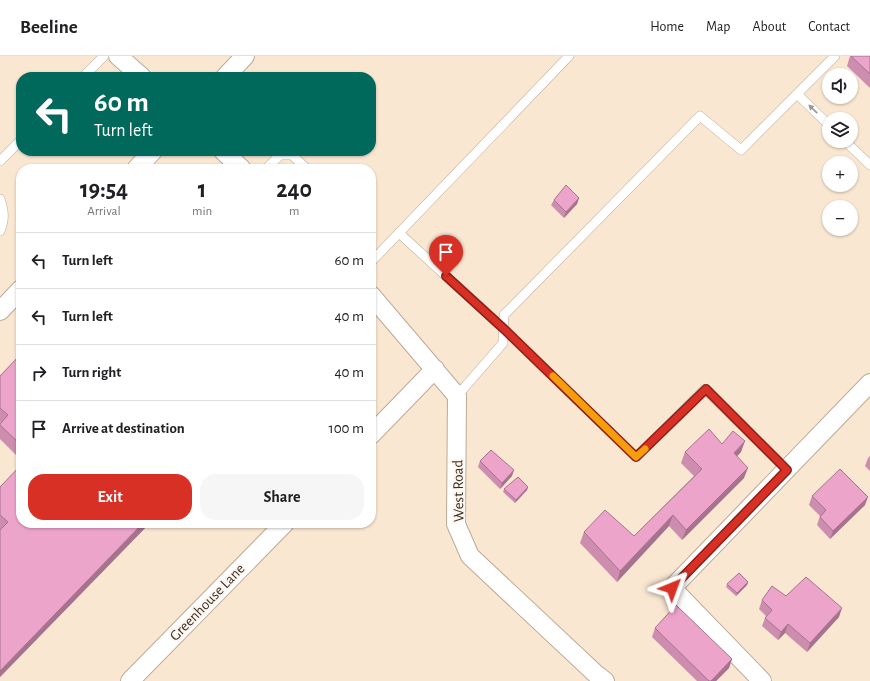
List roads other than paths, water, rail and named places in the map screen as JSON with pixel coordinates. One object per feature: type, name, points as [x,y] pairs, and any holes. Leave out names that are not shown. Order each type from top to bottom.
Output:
[{"type":"street","points":[[118,56],[136,72]]},
{"type":"street","points":[[230,72],[245,56]]},
{"type":"street","points":[[141,164],[148,156]]},
{"type":"street","points":[[228,156],[237,164]]},
{"type":"street","points":[[0,311],[16,294]]},
{"type":"street","points":[[376,301],[457,396]]},
{"type":"street","points":[[376,429],[435,369]]},
{"type":"street","points":[[762,681],[672,588],[870,383]]},
{"type":"street","name":"West Road","points":[[457,396],[456,524],[470,556],[605,681]]},
{"type":"street","name":"Greenhouse Lane","points":[[130,681],[279,528]]},
{"type":"lane","points":[[88,72],[104,56]]},
{"type":"lane","points":[[376,257],[569,56]]},
{"type":"lane","points":[[457,396],[503,343],[504,315],[700,116],[741,150],[835,56]]},
{"type":"lane","points":[[797,94],[822,118]]},
{"type":"lane","points":[[0,162],[16,145]]},
{"type":"lane","points":[[852,148],[870,165]]},
{"type":"lane","points":[[271,164],[279,156]]},
{"type":"lane","points":[[293,156],[302,164]]},
{"type":"lane","points":[[0,199],[4,210],[4,220],[0,231]]},
{"type":"lane","points":[[399,233],[504,329],[636,457],[706,389],[787,470]]}]
